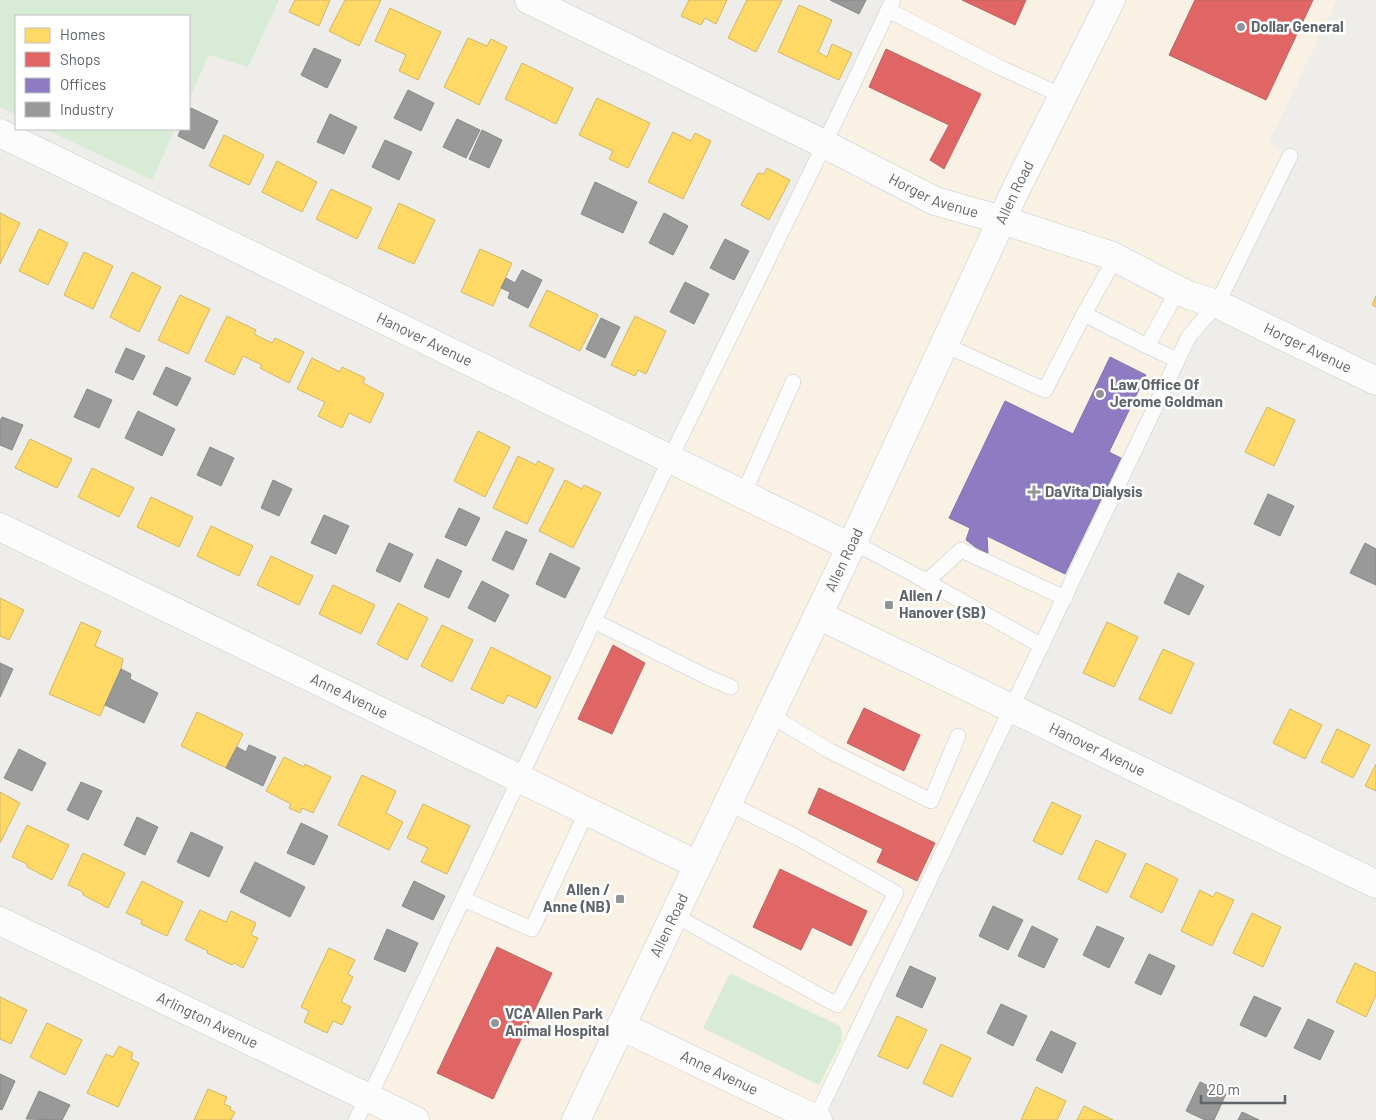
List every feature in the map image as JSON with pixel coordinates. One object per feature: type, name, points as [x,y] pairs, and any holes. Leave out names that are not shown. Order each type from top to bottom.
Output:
[{"type":"street","name":"Horger Avenue","points":[[529,0],[824,144],[935,201],[1002,220],[1116,257],[1178,290],[1217,304],[1376,381]]},
{"type":"street","name":"Allen Road","points":[[576,1120],[818,616],[1002,220],[1111,0]]},
{"type":"street","name":"Hanover Avenue","points":[[0,133],[743,495],[852,544]]},
{"type":"street","name":"Anne Avenue","points":[[0,528],[698,865]]},
{"type":"street","name":"Hanover Avenue","points":[[818,616],[1376,884]]},
{"type":"street","name":"Arlington Avenue","points":[[0,921],[362,1108],[415,1120]]},
{"type":"street","name":"Anne Avenue","points":[[621,1026],[816,1120]]},
{"type":"lane","points":[[362,1108],[380,1075],[671,459],[890,5],[999,67],[1063,96]]},
{"type":"lane","points":[[816,1120],[1177,360],[1189,336],[1217,304],[1290,156]]},
{"type":"lane","points":[[945,345],[1045,390],[1116,257]]},
{"type":"lane","points":[[1147,346],[1178,290]]},
{"type":"lane","points":[[1084,314],[1177,360]]},
{"type":"lane","points":[[743,495],[793,382]]},
{"type":"lane","points":[[852,544],[926,582],[1042,646]]},
{"type":"lane","points":[[926,582],[961,550],[1065,598]]},
{"type":"lane","points":[[594,621],[731,687]]},
{"type":"lane","points":[[770,715],[830,751],[931,801],[958,736]]},
{"type":"lane","points":[[674,915],[837,1005],[896,893],[796,837],[728,803]]},
{"type":"lane","points":[[463,899],[532,929],[587,811]]},
{"type":"shaded area","points":[[893,0],[1337,0],[1269,142],[1290,156],[1231,274],[1189,336],[815,1120],[356,1120]]},
{"type":"green space","points":[[0,0],[279,0],[248,67],[209,55],[190,97],[190,15],[15,15],[15,114],[0,107]]},
{"type":"green space","points":[[47,130],[175,130],[152,180]]},
{"type":"green space","points":[[730,973],[840,1026],[842,1040],[819,1085],[703,1028]]},
{"type":"building: Homes","points":[[295,0],[330,0],[319,26],[289,12]]},
{"type":"building: Homes","points":[[345,0],[381,0],[359,46],[329,31]]},
{"type":"building: Homes","points":[[689,0],[727,0],[716,24],[705,18],[701,25],[681,16]]},
{"type":"building: Homes","points":[[747,0],[782,0],[756,52],[728,38]]},
{"type":"building: Homes","points":[[799,5],[832,20],[818,52],[827,57],[832,44],[852,53],[839,80],[778,52]]},
{"type":"building: Homes","points":[[390,8],[441,32],[418,80],[399,71],[406,55],[375,41]]},
{"type":"building: Homes","points":[[468,38],[487,46],[491,39],[507,47],[479,105],[444,87]]},
{"type":"building: Homes","points":[[522,63],[573,88],[556,124],[505,99]]},
{"type":"building: Homes","points":[[597,98],[650,123],[628,168],[609,159],[613,151],[579,135]]},
{"type":"building: Homes","points":[[673,132],[691,141],[695,133],[711,141],[683,199],[648,182]]},
{"type":"building: Homes","points":[[224,135],[264,155],[249,185],[209,166]]},
{"type":"building: Homes","points":[[277,161],[317,182],[302,212],[262,192]]},
{"type":"building: Homes","points":[[767,168],[790,180],[769,220],[741,205],[758,173],[764,174]]},
{"type":"building: Homes","points":[[331,189],[372,208],[357,239],[316,219]]},
{"type":"building: Homes","points":[[399,203],[435,220],[414,264],[378,248]]},
{"type":"building: Homes","points":[[0,213],[20,223],[0,264]]},
{"type":"building: Homes","points":[[39,229],[68,243],[48,285],[19,271]]},
{"type":"building: Homes","points":[[480,249],[512,263],[493,306],[461,292]]},
{"type":"building: Homes","points":[[84,252],[113,266],[93,309],[64,295]]},
{"type":"building: Homes","points":[[132,272],[161,287],[139,332],[110,317]]},
{"type":"building: Homes","points":[[547,290],[598,315],[580,351],[529,326]]},
{"type":"building: Homes","points":[[180,295],[210,309],[188,354],[158,340]]},
{"type":"building: Homes","points":[[1376,296],[1376,307],[1372,305]]},
{"type":"building: Homes","points":[[227,316],[256,330],[254,334],[272,343],[275,338],[304,352],[289,383],[260,368],[262,365],[243,356],[234,375],[205,361]]},
{"type":"building: Homes","points":[[635,316],[666,331],[646,374],[638,370],[635,376],[611,365]]},
{"type":"building: Homes","points":[[312,358],[340,372],[342,367],[365,378],[363,383],[384,394],[370,423],[349,413],[342,428],[318,416],[325,402],[297,389]]},
{"type":"building: Homes","points":[[1267,407],[1295,420],[1274,466],[1245,452]]},
{"type":"building: Homes","points":[[478,431],[510,447],[485,497],[454,481]]},
{"type":"building: Homes","points":[[30,439],[72,459],[57,488],[15,468]]},
{"type":"building: Homes","points":[[518,456],[536,465],[538,461],[554,469],[527,524],[493,508]]},
{"type":"building: Homes","points":[[92,468],[134,488],[119,517],[78,497]]},
{"type":"building: Homes","points":[[565,480],[582,489],[584,485],[601,493],[573,548],[539,531]]},
{"type":"building: Homes","points":[[151,497],[193,517],[179,547],[137,527]]},
{"type":"building: Homes","points":[[211,526],[253,546],[239,576],[197,556]]},
{"type":"building: Homes","points":[[271,556],[313,576],[299,605],[257,585]]},
{"type":"building: Homes","points":[[333,585],[375,605],[361,634],[319,614]]},
{"type":"building: Homes","points":[[0,598],[24,610],[9,640],[0,636]]},
{"type":"building: Homes","points":[[398,603],[428,618],[407,660],[377,644]]},
{"type":"building: Homes","points":[[81,622],[101,631],[95,646],[123,659],[121,669],[100,716],[49,694]]},
{"type":"building: Homes","points":[[1107,622],[1138,637],[1114,687],[1083,673]]},
{"type":"building: Homes","points":[[442,625],[473,640],[452,682],[421,666]]},
{"type":"building: Homes","points":[[491,647],[551,677],[536,708],[508,695],[503,704],[471,689]]},
{"type":"building: Homes","points":[[1163,649],[1194,663],[1171,714],[1139,699]]},
{"type":"building: Homes","points":[[1290,709],[1322,725],[1305,759],[1273,743]]},
{"type":"building: Homes","points":[[197,712],[243,734],[226,768],[181,746]]},
{"type":"building: Homes","points":[[1337,729],[1370,745],[1353,778],[1321,762]]},
{"type":"building: Homes","points":[[284,757],[304,767],[305,764],[331,777],[313,813],[302,808],[300,813],[289,808],[291,804],[266,791]]},
{"type":"building: Homes","points":[[1376,764],[1376,791],[1365,786]]},
{"type":"building: Homes","points":[[362,775],[396,791],[386,813],[403,822],[389,850],[338,825]]},
{"type":"building: Homes","points":[[0,792],[20,803],[0,843]]},
{"type":"building: Homes","points":[[1052,802],[1081,816],[1062,855],[1033,841]]},
{"type":"building: Homes","points":[[423,804],[470,826],[447,874],[421,862],[428,848],[407,838]]},
{"type":"building: Homes","points":[[27,825],[69,845],[52,880],[12,857]]},
{"type":"building: Homes","points":[[1096,840],[1126,854],[1107,893],[1078,879]]},
{"type":"building: Homes","points":[[83,853],[125,873],[108,908],[68,885]]},
{"type":"building: Homes","points":[[1146,863],[1178,879],[1162,913],[1130,897]]},
{"type":"building: Homes","points":[[142,881],[183,902],[167,936],[141,924],[142,920],[126,913]]},
{"type":"building: Homes","points":[[1200,890],[1213,897],[1216,892],[1234,900],[1212,946],[1181,931]]},
{"type":"building: Homes","points":[[200,910],[226,922],[231,911],[256,923],[251,935],[258,938],[243,968],[207,953],[208,951],[185,940]]},
{"type":"building: Homes","points":[[1252,913],[1281,927],[1263,967],[1233,953]]},
{"type":"building: Homes","points":[[329,948],[355,960],[348,974],[353,977],[341,1002],[351,1007],[342,1025],[333,1021],[327,1033],[304,1022],[309,1011],[301,1007]]},
{"type":"building: Homes","points":[[1355,963],[1376,973],[1376,995],[1366,1017],[1336,1002]]},
{"type":"building: Homes","points":[[0,997],[27,1010],[11,1044],[0,1039]]},
{"type":"building: Homes","points":[[897,1016],[927,1030],[908,1069],[878,1056]]},
{"type":"building: Homes","points":[[47,1023],[82,1040],[65,1075],[30,1057]]},
{"type":"building: Homes","points":[[941,1044],[971,1058],[952,1097],[923,1083]]},
{"type":"building: Homes","points":[[119,1046],[133,1053],[131,1059],[139,1063],[118,1107],[87,1093],[106,1054],[113,1057]]},
{"type":"building: Homes","points":[[1036,1087],[1066,1101],[1057,1120],[1021,1120]]},
{"type":"building: Homes","points":[[208,1089],[227,1097],[224,1104],[231,1107],[230,1110],[235,1112],[231,1120],[194,1120]]},
{"type":"building: Homes","points":[[1084,1106],[1113,1120],[1077,1120]]},
{"type":"building: Shops","points":[[962,0],[1026,0],[1015,25]]},
{"type":"building: Shops","name":"Dollar General","points":[[1195,0],[1313,0],[1266,100],[1169,55]]},
{"type":"building: Shops","points":[[886,49],[981,94],[944,169],[930,160],[949,125],[869,87]]},
{"type":"building: Shops","points":[[613,645],[645,663],[612,734],[578,719]]},
{"type":"building: Shops","points":[[864,708],[920,735],[904,771],[847,743]]},
{"type":"building: Shops","points":[[819,788],[935,843],[917,881],[877,862],[883,849],[808,813]]},
{"type":"building: Shops","points":[[780,869],[867,911],[851,946],[812,927],[801,950],[753,927]]},
{"type":"building: Shops","name":"VCA Allen Park Animal Hospital","points":[[497,947],[552,973],[493,1099],[437,1073]]},
{"type":"building: Offices","points":[[1110,357],[1146,375],[1109,452],[1121,458],[1065,574],[987,536],[988,553],[978,549],[966,540],[970,528],[949,518],[1005,401],[1073,434]]},
{"type":"building: Industry","points":[[830,0],[866,0],[859,14]]},
{"type":"building: Industry","points":[[314,48],[341,60],[327,88],[301,75]]},
{"type":"building: Industry","points":[[408,90],[434,103],[421,131],[394,118]]},
{"type":"building: Industry","points":[[191,108],[218,121],[204,149],[178,136],[181,130],[190,130]]},
{"type":"building: Industry","points":[[330,114],[357,127],[344,154],[317,142]]},
{"type":"building: Industry","points":[[457,119],[480,130],[466,158],[443,147]]},
{"type":"building: Industry","points":[[482,130],[502,140],[489,168],[469,159]]},
{"type":"building: Industry","points":[[385,140],[412,152],[399,180],[372,167]]},
{"type":"building: Industry","points":[[595,182],[637,202],[623,233],[581,214]]},
{"type":"building: Industry","points":[[664,213],[688,226],[673,255],[649,243]]},
{"type":"building: Industry","points":[[725,239],[749,251],[734,280],[710,268]]},
{"type":"building: Industry","points":[[522,270],[542,280],[528,308],[508,298],[510,292],[501,288],[506,278],[515,283]]},
{"type":"building: Industry","points":[[685,282],[709,294],[694,324],[670,312]]},
{"type":"building: Industry","points":[[601,318],[620,327],[605,358],[586,349]]},
{"type":"building: Industry","points":[[126,348],[145,356],[133,380],[115,372]]},
{"type":"building: Industry","points":[[166,367],[191,378],[177,406],[153,394]]},
{"type":"building: Industry","points":[[87,389],[112,400],[99,428],[74,417]]},
{"type":"building: Industry","points":[[138,411],[175,429],[162,456],[125,438]]},
{"type":"building: Industry","points":[[2,417],[23,425],[12,450],[0,445],[0,421]]},
{"type":"building: Industry","points":[[210,447],[234,458],[221,486],[197,475]]},
{"type":"building: Industry","points":[[273,480],[292,489],[279,516],[261,508]]},
{"type":"building: Industry","points":[[1268,494],[1294,506],[1280,536],[1254,524]]},
{"type":"building: Industry","points":[[459,508],[480,518],[466,546],[445,537]]},
{"type":"building: Industry","points":[[324,515],[349,526],[336,554],[311,543]]},
{"type":"building: Industry","points":[[506,531],[527,540],[513,570],[492,560]]},
{"type":"building: Industry","points":[[389,543],[413,554],[400,582],[376,571]]},
{"type":"building: Industry","points":[[1365,543],[1376,549],[1376,585],[1350,573]]},
{"type":"building: Industry","points":[[550,553],[580,568],[565,598],[536,584]]},
{"type":"building: Industry","points":[[437,559],[462,571],[449,598],[424,587]]},
{"type":"building: Industry","points":[[1178,573],[1204,586],[1189,615],[1164,603]]},
{"type":"building: Industry","points":[[482,581],[509,595],[495,622],[468,608]]},
{"type":"building: Industry","points":[[0,663],[13,669],[0,697]]},
{"type":"building: Industry","points":[[121,669],[131,674],[130,679],[158,693],[144,723],[105,705]]},
{"type":"building: Industry","points":[[249,745],[276,757],[263,786],[226,768],[237,747],[246,752]]},
{"type":"building: Industry","points":[[19,749],[46,763],[32,791],[4,778]]},
{"type":"building: Industry","points":[[81,782],[102,791],[88,820],[67,810]]},
{"type":"building: Industry","points":[[137,817],[158,827],[145,855],[124,845]]},
{"type":"building: Industry","points":[[301,823],[328,836],[314,865],[287,853]]},
{"type":"building: Industry","points":[[191,832],[223,847],[209,877],[177,862]]},
{"type":"building: Industry","points":[[255,862],[305,887],[290,917],[240,892]]},
{"type":"building: Industry","points":[[414,881],[445,896],[433,920],[402,906]]},
{"type":"building: Industry","points":[[993,906],[1023,920],[1008,950],[979,936]]},
{"type":"building: Industry","points":[[1032,926],[1058,939],[1044,968],[1018,956]]},
{"type":"building: Industry","points":[[1097,926],[1124,938],[1109,968],[1083,955]]},
{"type":"building: Industry","points":[[387,929],[418,943],[405,972],[374,959]]},
{"type":"building: Industry","points":[[1149,954],[1175,966],[1161,995],[1135,983]]},
{"type":"building: Industry","points":[[910,966],[936,978],[922,1008],[896,996]]},
{"type":"building: Industry","points":[[1254,996],[1281,1008],[1266,1037],[1240,1025]]},
{"type":"building: Industry","points":[[1001,1004],[1027,1016],[1013,1046],[987,1033]]},
{"type":"building: Industry","points":[[1308,1019],[1334,1031],[1320,1060],[1294,1048]]},
{"type":"building: Industry","points":[[1051,1031],[1076,1043],[1062,1073],[1036,1060]]},
{"type":"building: Industry","points":[[0,1074],[15,1081],[2,1110],[0,1109]]},
{"type":"building: Industry","points":[[1200,1082],[1226,1094],[1214,1120],[1205,1120],[1186,1111]]},
{"type":"building: Industry","points":[[39,1091],[70,1105],[62,1120],[26,1119]]},
{"type":"building: Industry","points":[[1242,1112],[1259,1120],[1238,1120]]},
{"type":"place","name":"Dollar General","points":[[1241,27]]},
{"type":"place","name":"Law Office Of Jerome Goldman","points":[[1100,394]]},
{"type":"place","name":"DaVita Dialysis","points":[[1034,492]]},
{"type":"place","name":"Allen / Hanover (SB)","points":[[889,605]]},
{"type":"place","name":"Allen / Anne (NB)","points":[[620,899]]},
{"type":"place","name":"VCA Allen Park Animal Hospital","points":[[495,1023]]}]
